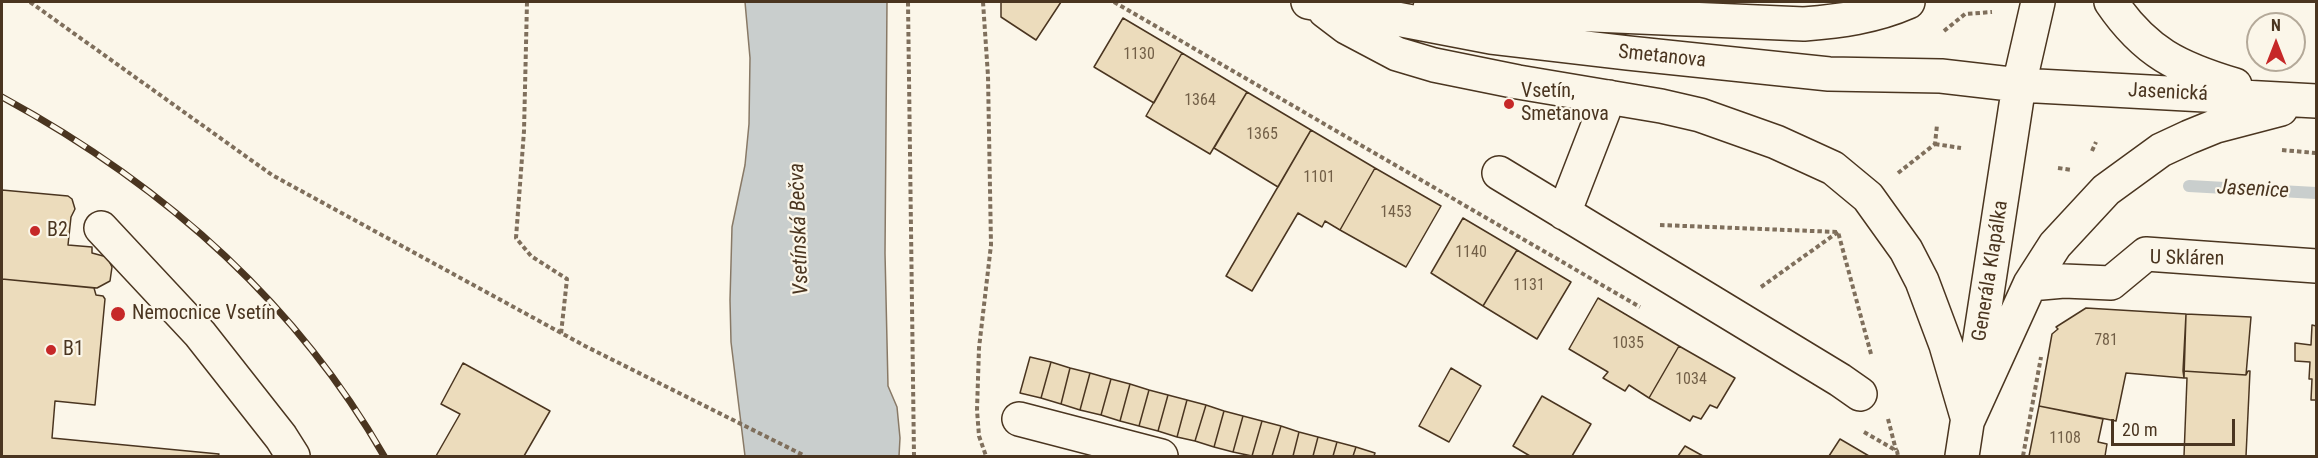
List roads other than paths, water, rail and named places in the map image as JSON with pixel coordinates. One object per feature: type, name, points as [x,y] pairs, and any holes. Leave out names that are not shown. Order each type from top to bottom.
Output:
[{"type":"street","points":[[1310,2],[1804,24],[1844,21],[1872,15],[1908,2]]},
{"type":"street","points":[[1310,2],[1346,27],[1397,54],[1434,65],[1700,115],[1776,142],[1833,168],[1868,197],[1911,260],[1922,281],[1946,345],[1968,420]]},
{"type":"street","name":"Smetanova","points":[[1310,2],[1491,37],[1628,54],[1829,74],[1941,76],[2019,86]]},
{"type":"street","name":"Generála Klapálka","points":[[1962,456],[2019,86],[2038,2]]},
{"type":"street","points":[[2111,2],[2125,22],[2142,38],[2166,58],[2186,69],[2235,85],[2316,101]]},
{"type":"street","name":"Jasenická","points":[[2019,86],[2316,101]]},
{"type":"street","points":[[1564,213],[1609,97]]},
{"type":"street","points":[[1968,420],[2030,284],[2055,245],[2106,190],[2162,150],[2207,129],[2316,101]]},
{"type":"street","points":[[1499,173],[1860,394]]},
{"type":"street","points":[[101,228],[200,334],[281,437],[293,456]]},
{"type":"street","name":"U Skláren","points":[[2030,284],[2064,281],[2112,283],[2146,254],[2316,266]]},
{"type":"street","points":[[1019,418],[1161,456]]},
{"type":"water","name":"Vsetínská Bečva","points":[[745,2],[887,2],[885,253],[888,386],[897,407],[899,456],[745,456],[731,342],[730,300],[732,227],[745,165],[749,124],[750,58]]},
{"type":"waterway","name":"Jasenice","points":[[2189,186],[2316,193]]},
{"type":"railway","points":[[2,97],[116,167],[169,207],[218,250],[265,296],[309,346],[348,399],[384,456]]},
{"type":"place","name":"Vsetín, Smetanova","points":[[1509,104]]},
{"type":"place","name":"B2","points":[[35,231]]},
{"type":"place","name":"Nemocnice Vsetín","points":[[118,314]]},
{"type":"place","name":"B1","points":[[51,350]]}]
